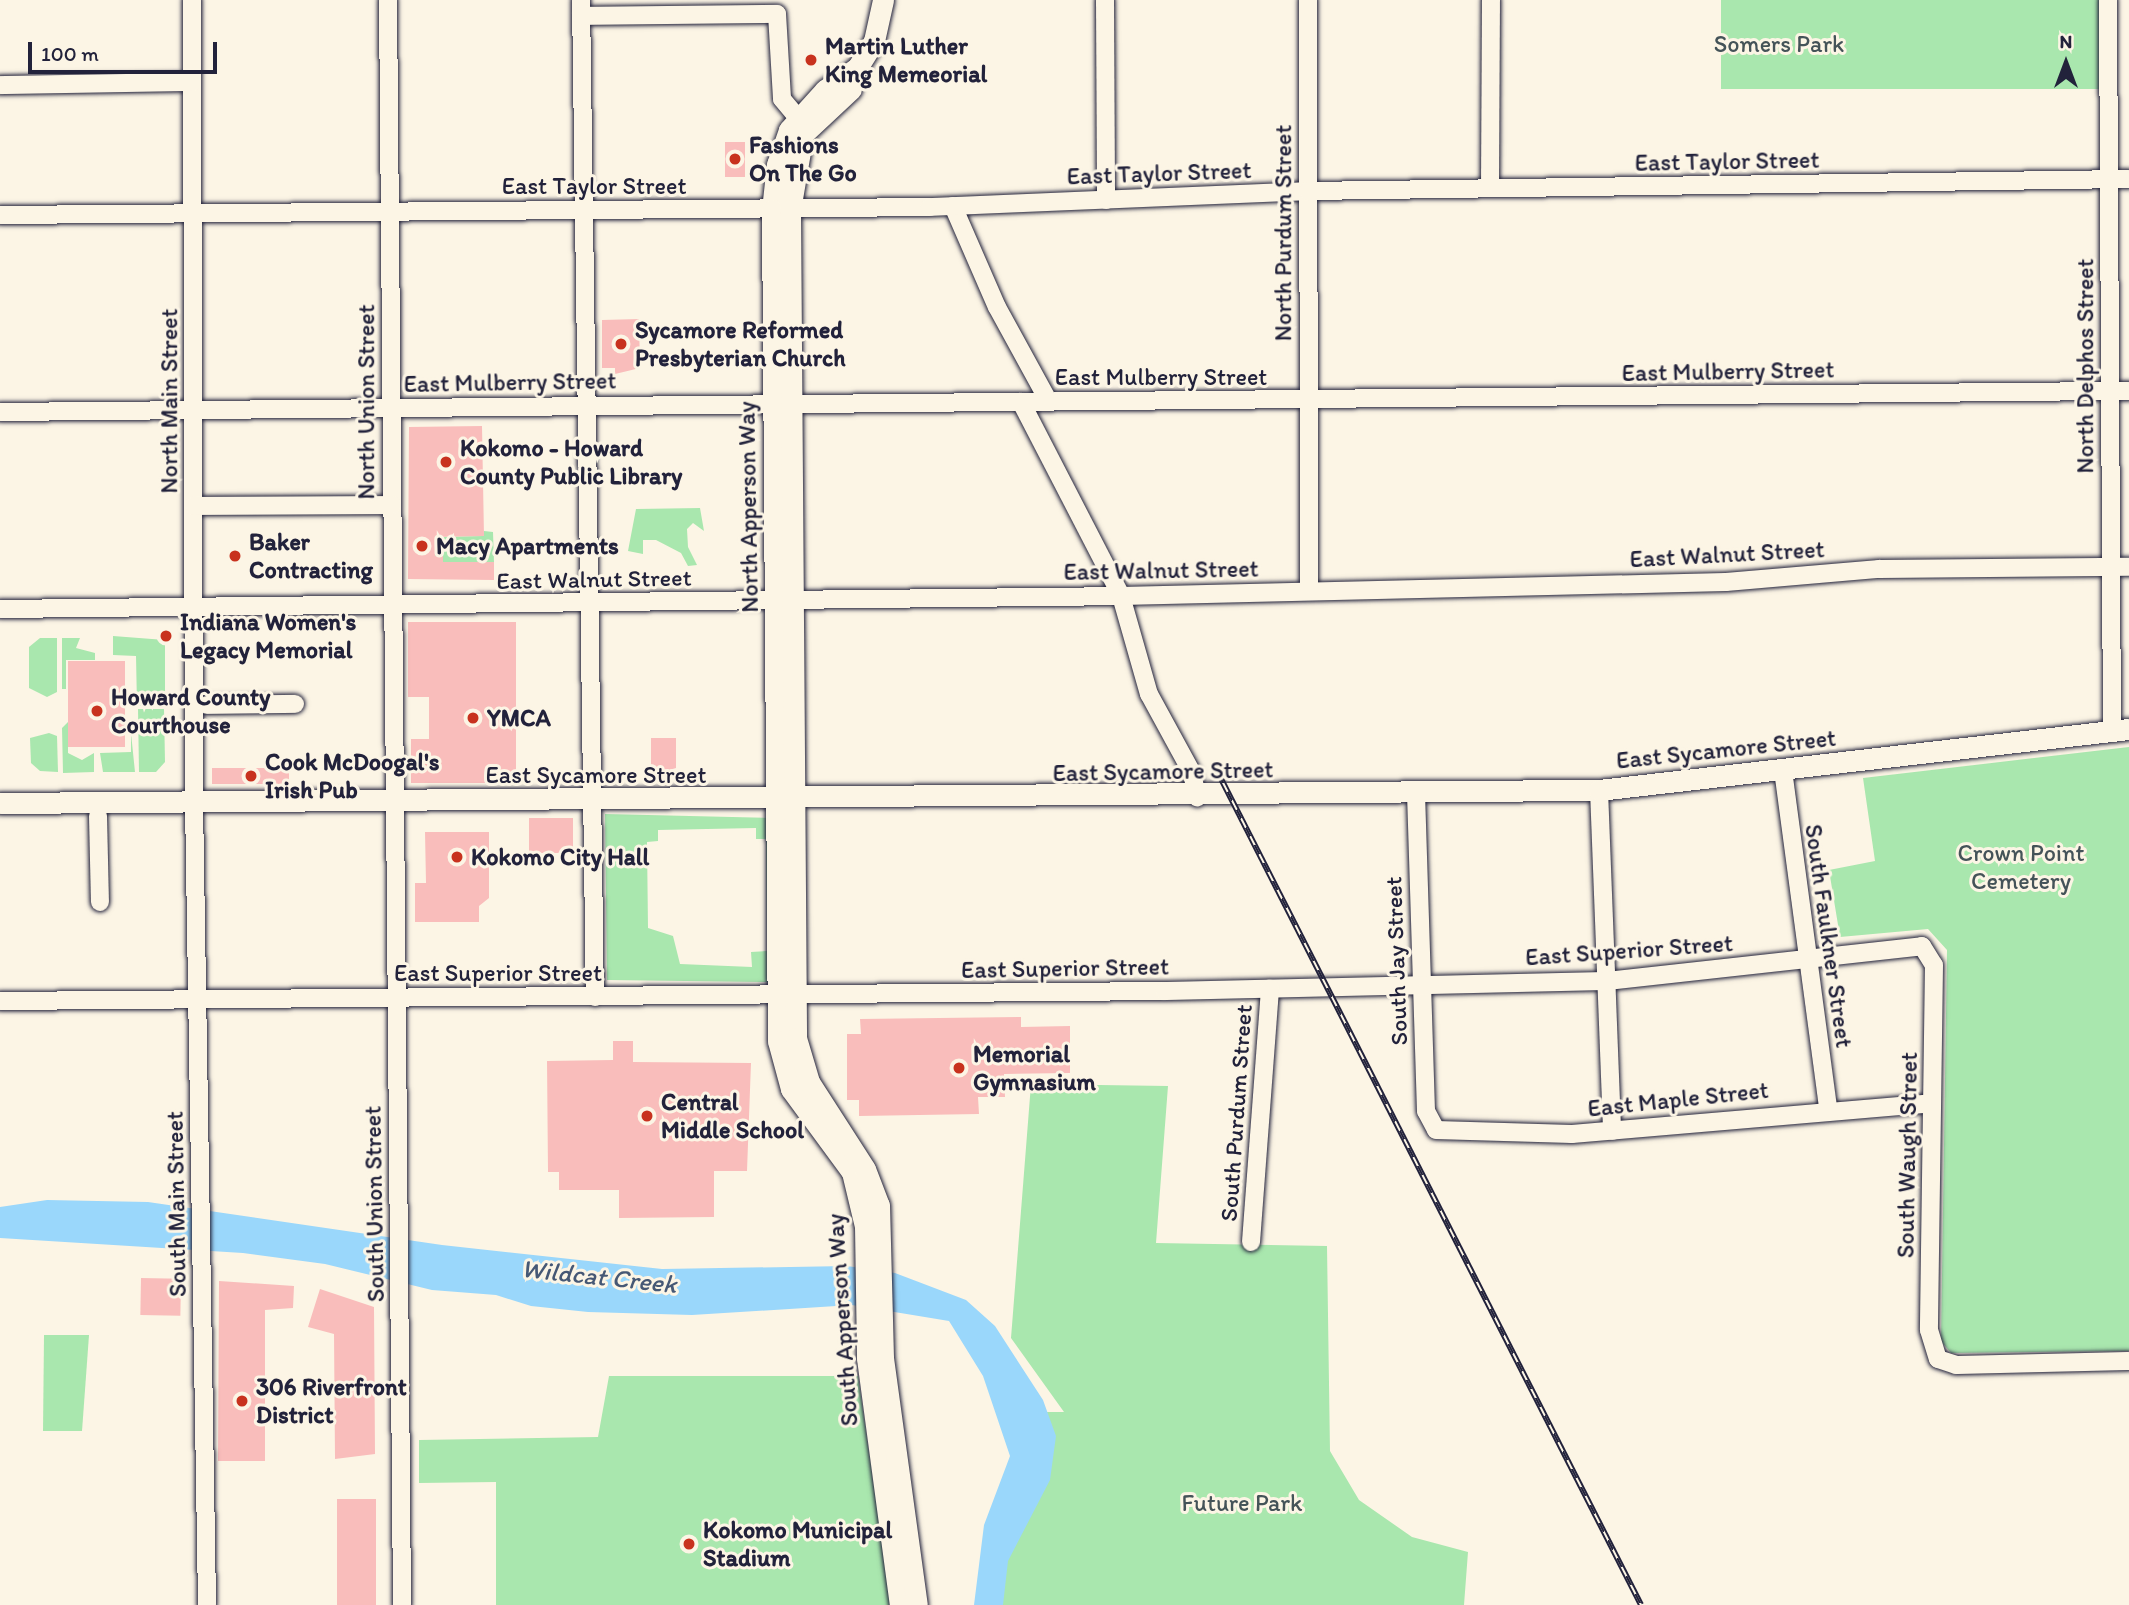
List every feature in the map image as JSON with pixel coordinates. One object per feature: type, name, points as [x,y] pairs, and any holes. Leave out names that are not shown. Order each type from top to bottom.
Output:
[{"type":"main road","name":"North Apperson Way","points":[[786,800],[781,210],[777,164],[801,124],[858,66],[874,41],[884,0]]},
{"type":"main road","name":"North Apperson Way","points":[[801,124],[875,66],[889,42],[898,0]]},
{"type":"main road","name":"East Sycamore Street","points":[[0,803],[592,802],[1197,797],[1600,790],[2121,730]]},
{"type":"main road","name":"South Apperson Way","points":[[786,800],[785,1072],[852,1172],[874,1234],[874,1351],[900,1605]]},
{"type":"main road","name":"South Apperson Way","points":[[874,1351],[917,1605]]},
{"type":"street","name":"North Main Street","points":[[192,0],[194,802]]},
{"type":"street","name":"North Union Street","points":[[388,0],[395,803]]},
{"type":"street","points":[[1105,0],[1106,200]]},
{"type":"street","name":"North Purdum Street","points":[[1308,0],[1309,591]]},
{"type":"street","points":[[1490,187],[1491,0]]},
{"type":"street","name":"North Delphos Street","points":[[2108,0],[2110,391],[2120,567],[2121,730]]},
{"type":"street","points":[[595,997],[581,8],[777,13],[782,99],[801,124]]},
{"type":"street","points":[[0,85],[192,82]]},
{"type":"street","name":"East Taylor Street","points":[[0,215],[781,210],[953,206],[1308,191],[2129,179]]},
{"type":"street","points":[[953,206],[997,307],[1049,402]]},
{"type":"street","name":"East Mulberry Street","points":[[0,412],[2129,391]]},
{"type":"street","points":[[1021,402],[1121,596],[1149,694],[1192,772],[1197,797]]},
{"type":"street","points":[[194,506],[392,505]]},
{"type":"street","name":"East Walnut Street","points":[[0,609],[193,609],[1121,596],[1726,582],[1879,569],[2120,567]]},
{"type":"street","points":[[207,705],[295,704]]},
{"type":"street","name":"South Faulkner Street","points":[[1783,770],[1828,1109]]},
{"type":"street","points":[[1600,790],[1612,1131]]},
{"type":"street","name":"South Jay Street","points":[[1416,793],[1425,1098],[1432,1126]]},
{"type":"street","name":"South Main Street","points":[[194,802],[207,1605]]},
{"type":"street","name":"South Union Street","points":[[395,803],[402,1605]]},
{"type":"street","points":[[98,816],[100,902]]},
{"type":"street","name":"East Superior Street","points":[[0,1001],[787,995],[1422,986],[1607,981],[1899,948],[1929,951]]},
{"type":"street","name":"South Waugh Street","points":[[1929,951],[1932,1103],[1929,1330],[1938,1359],[1956,1364],[2129,1362]]},
{"type":"street","name":"South Purdum Street","points":[[1251,1242],[1270,989]]},
{"type":"street","name":"East Maple Street","points":[[1432,1126],[1453,1134],[1612,1131],[1828,1109],[1932,1103]]},
{"type":"green space","name":"Somers Park","points":[[1721,0],[2108,0],[2108,89],[1721,89]]},
{"type":"green space","points":[[700,508],[704,531],[693,523],[687,529],[688,547],[697,565],[688,566],[681,553],[656,540],[643,540],[643,554],[628,551],[636,509]]},
{"type":"green space","points":[[484,531],[493,532],[494,562],[443,562],[443,556],[435,556],[435,537],[483,536]]},
{"type":"green space","points":[[113,636],[165,640],[165,705],[137,706],[136,656],[113,655]]},
{"type":"green space","points":[[40,638],[57,638],[57,692],[47,697],[29,688],[29,647]]},
{"type":"green space","points":[[62,638],[80,638],[76,648],[95,653],[95,660],[66,660],[66,689],[62,689]]},
{"type":"green space","points":[[138,709],[164,709],[165,762],[156,772],[139,772]]},
{"type":"green space","points":[[68,722],[68,753],[82,760],[94,753],[94,772],[63,773],[62,728]]},
{"type":"green space","points":[[49,733],[57,736],[58,772],[40,771],[31,763],[30,738]]},
{"type":"green space","points":[[131,733],[135,772],[103,772],[100,753],[131,752]]},
{"type":"green space","name":"Crown Point Cemetery","points":[[2129,747],[2129,1351],[1951,1353],[1941,1341],[1947,950],[1928,929],[1840,937],[1829,870],[1875,861],[1863,778]]},
{"type":"green space","points":[[605,814],[771,818],[771,982],[607,980]],"holes":[[[756,828],[756,839],[766,839],[767,951],[751,952],[752,967],[680,964],[673,936],[648,928],[647,842],[658,841],[658,830]]]},
{"type":"green space","name":"Future Park","points":[[1031,1084],[1168,1086],[1156,1243],[1327,1246],[1330,1451],[1359,1500],[1412,1537],[1468,1552],[1464,1605],[992,1605],[1030,1412],[1064,1412],[1011,1338]]},
{"type":"green space","points":[[44,1335],[89,1335],[82,1431],[43,1431]]},
{"type":"green space","name":"Kokomo Municipal Stadium","points":[[609,1376],[858,1376],[891,1605],[496,1605],[496,1482],[419,1483],[419,1440],[598,1437]]},
{"type":"water","name":"Wildcat Creek","points":[[47,1200],[148,1202],[442,1245],[662,1269],[847,1266],[895,1273],[966,1300],[995,1326],[1043,1400],[1056,1436],[1050,1480],[1008,1561],[1003,1605],[974,1605],[984,1525],[1010,1456],[983,1376],[949,1321],[852,1305],[692,1315],[588,1312],[531,1306],[496,1295],[432,1290],[325,1264],[243,1253],[0,1238],[0,1207]]},
{"type":"building","name":"Fashions On The Go","points":[[725,142],[745,142],[745,177],[725,177]]},
{"type":"building","name":"Sycamore Reformed Presbyterian Church","points":[[639,319],[640,368],[615,374],[615,368],[602,368],[602,320]]},
{"type":"building","points":[[482,426],[484,536],[435,537],[435,556],[443,556],[443,562],[494,562],[494,580],[408,579],[409,427]]},
{"type":"building","name":"YMCA","points":[[408,622],[516,622],[516,783],[411,783],[411,739],[429,739],[429,697],[408,697]]},
{"type":"building","name":"Howard County Courthouse","points":[[68,661],[125,661],[125,747],[68,747]]},
{"type":"building","points":[[651,738],[676,738],[676,768],[659,773],[651,769]]},
{"type":"building","name":"Cook McDoogal's Irish Pub","points":[[212,768],[289,768],[289,784],[212,784]]},
{"type":"building","points":[[529,818],[573,818],[573,853],[529,853]]},
{"type":"building","name":"Kokomo City Hall","points":[[425,832],[489,832],[489,898],[479,906],[479,922],[415,922],[415,883],[426,883]]},
{"type":"building","name":"Memorial Gymnasium","points":[[1021,1017],[1021,1027],[1070,1026],[1070,1073],[1004,1074],[1005,1097],[978,1097],[979,1114],[859,1116],[859,1100],[847,1100],[847,1034],[861,1034],[860,1019]]},
{"type":"building","name":"Central Middle School","points":[[613,1041],[633,1041],[633,1062],[751,1063],[747,1171],[714,1171],[714,1217],[619,1218],[619,1190],[559,1190],[559,1172],[548,1172],[547,1061],[613,1060]]},
{"type":"building","points":[[141,1278],[181,1279],[180,1316],[140,1315]]},
{"type":"building","name":"306 Riverfront District","points":[[219,1281],[294,1286],[293,1308],[265,1310],[265,1461],[218,1461]]},
{"type":"building","name":"306 Riverfront District","points":[[320,1289],[374,1307],[375,1454],[335,1459],[334,1334],[308,1327]]},
{"type":"building","name":"306 Riverfront District","points":[[337,1499],[376,1499],[376,1605],[337,1605]]},
{"type":"railway","points":[[1214,765],[1641,1605]]},
{"type":"place","name":"Martin Luther King Memeorial","points":[[811,60]]},
{"type":"place","name":"Fashions On The Go","points":[[735,159]]},
{"type":"place","name":"Sycamore Reformed Presbyterian Church","points":[[621,344]]},
{"type":"place","name":"Kokomo - Howard County Public Library","points":[[446,462]]},
{"type":"place","name":"Macy Apartments","points":[[422,546]]},
{"type":"place","name":"Baker Contracting","points":[[235,556]]},
{"type":"place","name":"Indiana Women's Legacy Memorial","points":[[166,636]]},
{"type":"place","name":"Howard County Courthouse","points":[[97,711]]},
{"type":"place","name":"YMCA","points":[[473,718]]},
{"type":"place","name":"Cook McDoogal's Irish Pub","points":[[251,776]]},
{"type":"place","name":"Kokomo City Hall","points":[[457,857]]},
{"type":"place","name":"Memorial Gymnasium","points":[[959,1068]]},
{"type":"place","name":"Central Middle School","points":[[647,1116]]},
{"type":"place","name":"306 Riverfront District","points":[[242,1401]]},
{"type":"place","name":"Kokomo Municipal Stadium","points":[[689,1544]]}]
